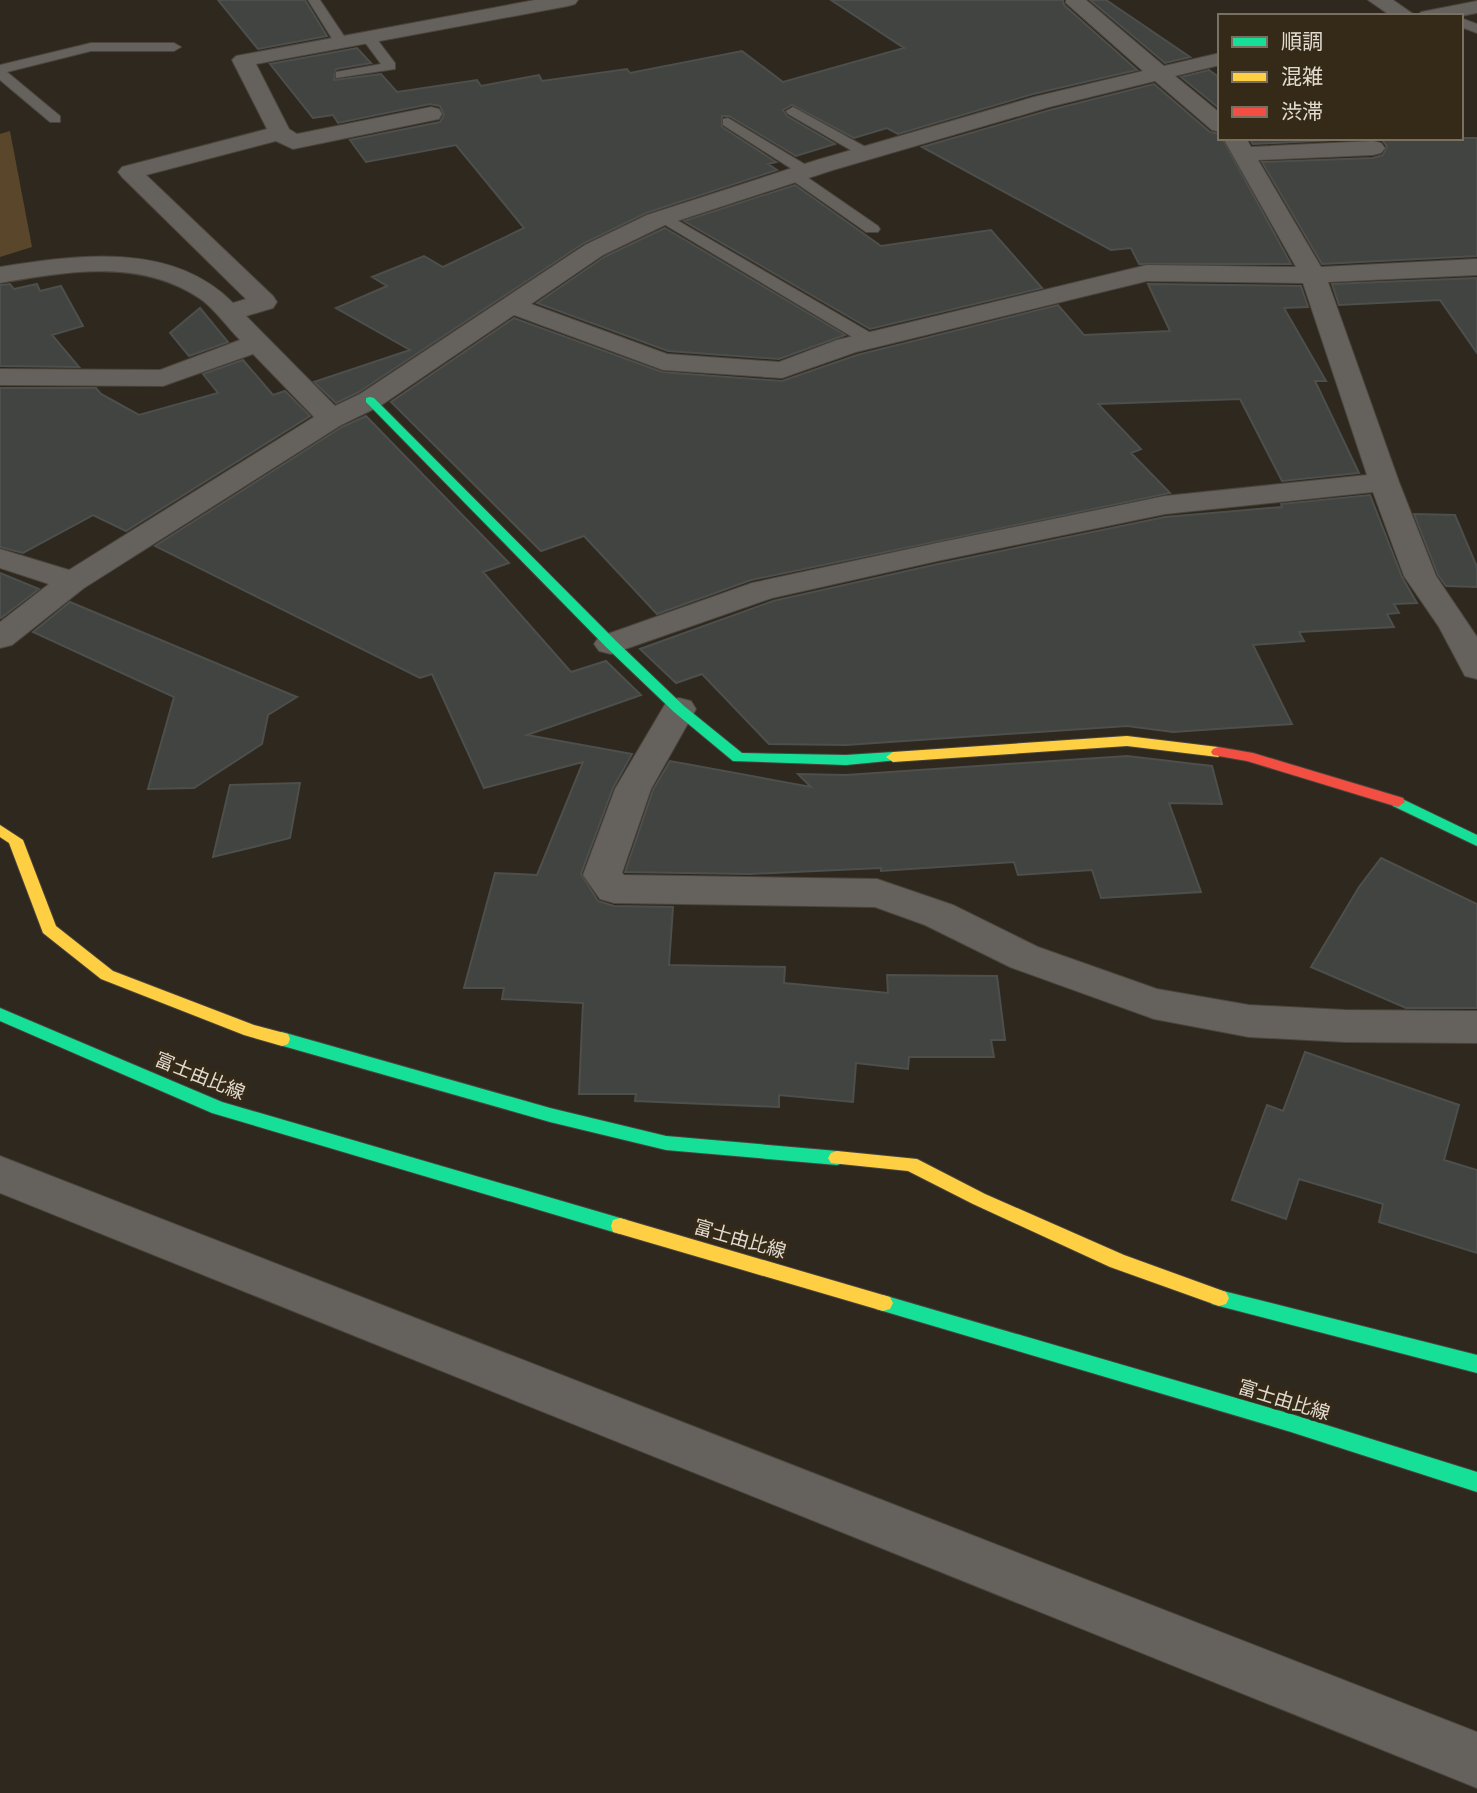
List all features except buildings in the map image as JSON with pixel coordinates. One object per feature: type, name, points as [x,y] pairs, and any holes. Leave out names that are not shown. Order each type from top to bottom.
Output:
[{"type":"street","points":[[431,114],[293,142],[280,133],[243,60],[568,0]]},
{"type":"street","points":[[1076,0],[1076,3],[1218,123]]},
{"type":"street","points":[[1378,0],[1402,14]]},
{"type":"street","points":[[1453,14],[1477,7]]},
{"type":"street","points":[[0,638],[74,582],[331,419],[370,400],[594,250],[663,218],[800,173],[1042,102],[1218,59]]},
{"type":"street","points":[[227,313],[264,302],[131,172],[280,133]]},
{"type":"street","points":[[1238,146],[1373,148]]},
{"type":"street","points":[[1238,146],[1313,275],[1384,482],[1420,576],[1455,627],[1477,668]]},
{"type":"street","points":[[0,275],[61,265],[139,264],[179,278],[209,293],[331,419]]},
{"type":"street","points":[[513,306],[663,362],[782,370],[870,340],[1147,274],[1313,275],[1477,267]]},
{"type":"street","points":[[0,377],[163,378],[257,343]]},
{"type":"street","points":[[370,400],[611,644],[680,709],[738,758],[846,760],[1127,741],[1248,756],[1408,806],[1477,841]]},
{"type":"street","points":[[611,644],[763,590],[937,552],[1165,505],[1384,482]]},
{"type":"street","points":[[0,558],[74,582]]},
{"type":"street","points":[[680,709],[633,789],[602,875],[614,889],[877,893],[939,915],[1024,957],[1154,1004],[1249,1021],[1345,1026],[1477,1027]]},
{"type":"street","points":[[0,830],[15,840],[49,929],[107,975],[250,1030],[550,1115],[666,1143],[911,1164],[992,1205],[1117,1261],[1197,1292],[1477,1364]]},
{"type":"street","name":"富士由比線","points":[[0,1014],[218,1108],[1291,1423],[1477,1482]]},
{"type":"street","points":[[0,1174],[1477,1760]]},
{"type":"lane","points":[[314,0],[341,42]]},
{"type":"lane","points":[[341,75],[390,66],[368,37]]},
{"type":"lane","points":[[0,71],[91,47],[174,47]]},
{"type":"lane","points":[[0,71],[55,119]]},
{"type":"lane","points":[[793,111],[866,153]]},
{"type":"lane","points":[[728,122],[872,229]]},
{"type":"lane","points":[[663,218],[870,340]]},
{"type":"shaded area","points":[[10,131],[32,247],[0,257],[0,134]]},
{"type":"traffic: fast","points":[[370,400],[611,644],[679,709],[738,758],[846,760],[893,757]]},
{"type":"traffic: fast","points":[[1398,802],[1477,841]]},
{"type":"traffic: fast","points":[[0,1014],[218,1108],[620,1226]]},
{"type":"traffic: fast","points":[[282,1039],[550,1115],[666,1143],[837,1158]]},
{"type":"traffic: fast","points":[[1219,1298],[1477,1364]]},
{"type":"traffic: fast","points":[[883,1303],[1291,1423],[1477,1482]]},
{"type":"traffic: slow","points":[[893,757],[1127,741],[1218,752]]},
{"type":"traffic: slow","points":[[0,830],[15,840],[49,929],[107,975],[250,1030],[282,1039]]},
{"type":"traffic: slow","points":[[837,1158],[911,1164],[979,1199],[1117,1261],[1219,1298]]},
{"type":"traffic: slow","points":[[620,1226],[883,1303]]},
{"type":"traffic: jam","points":[[1218,752],[1248,756],[1398,802]]}]
